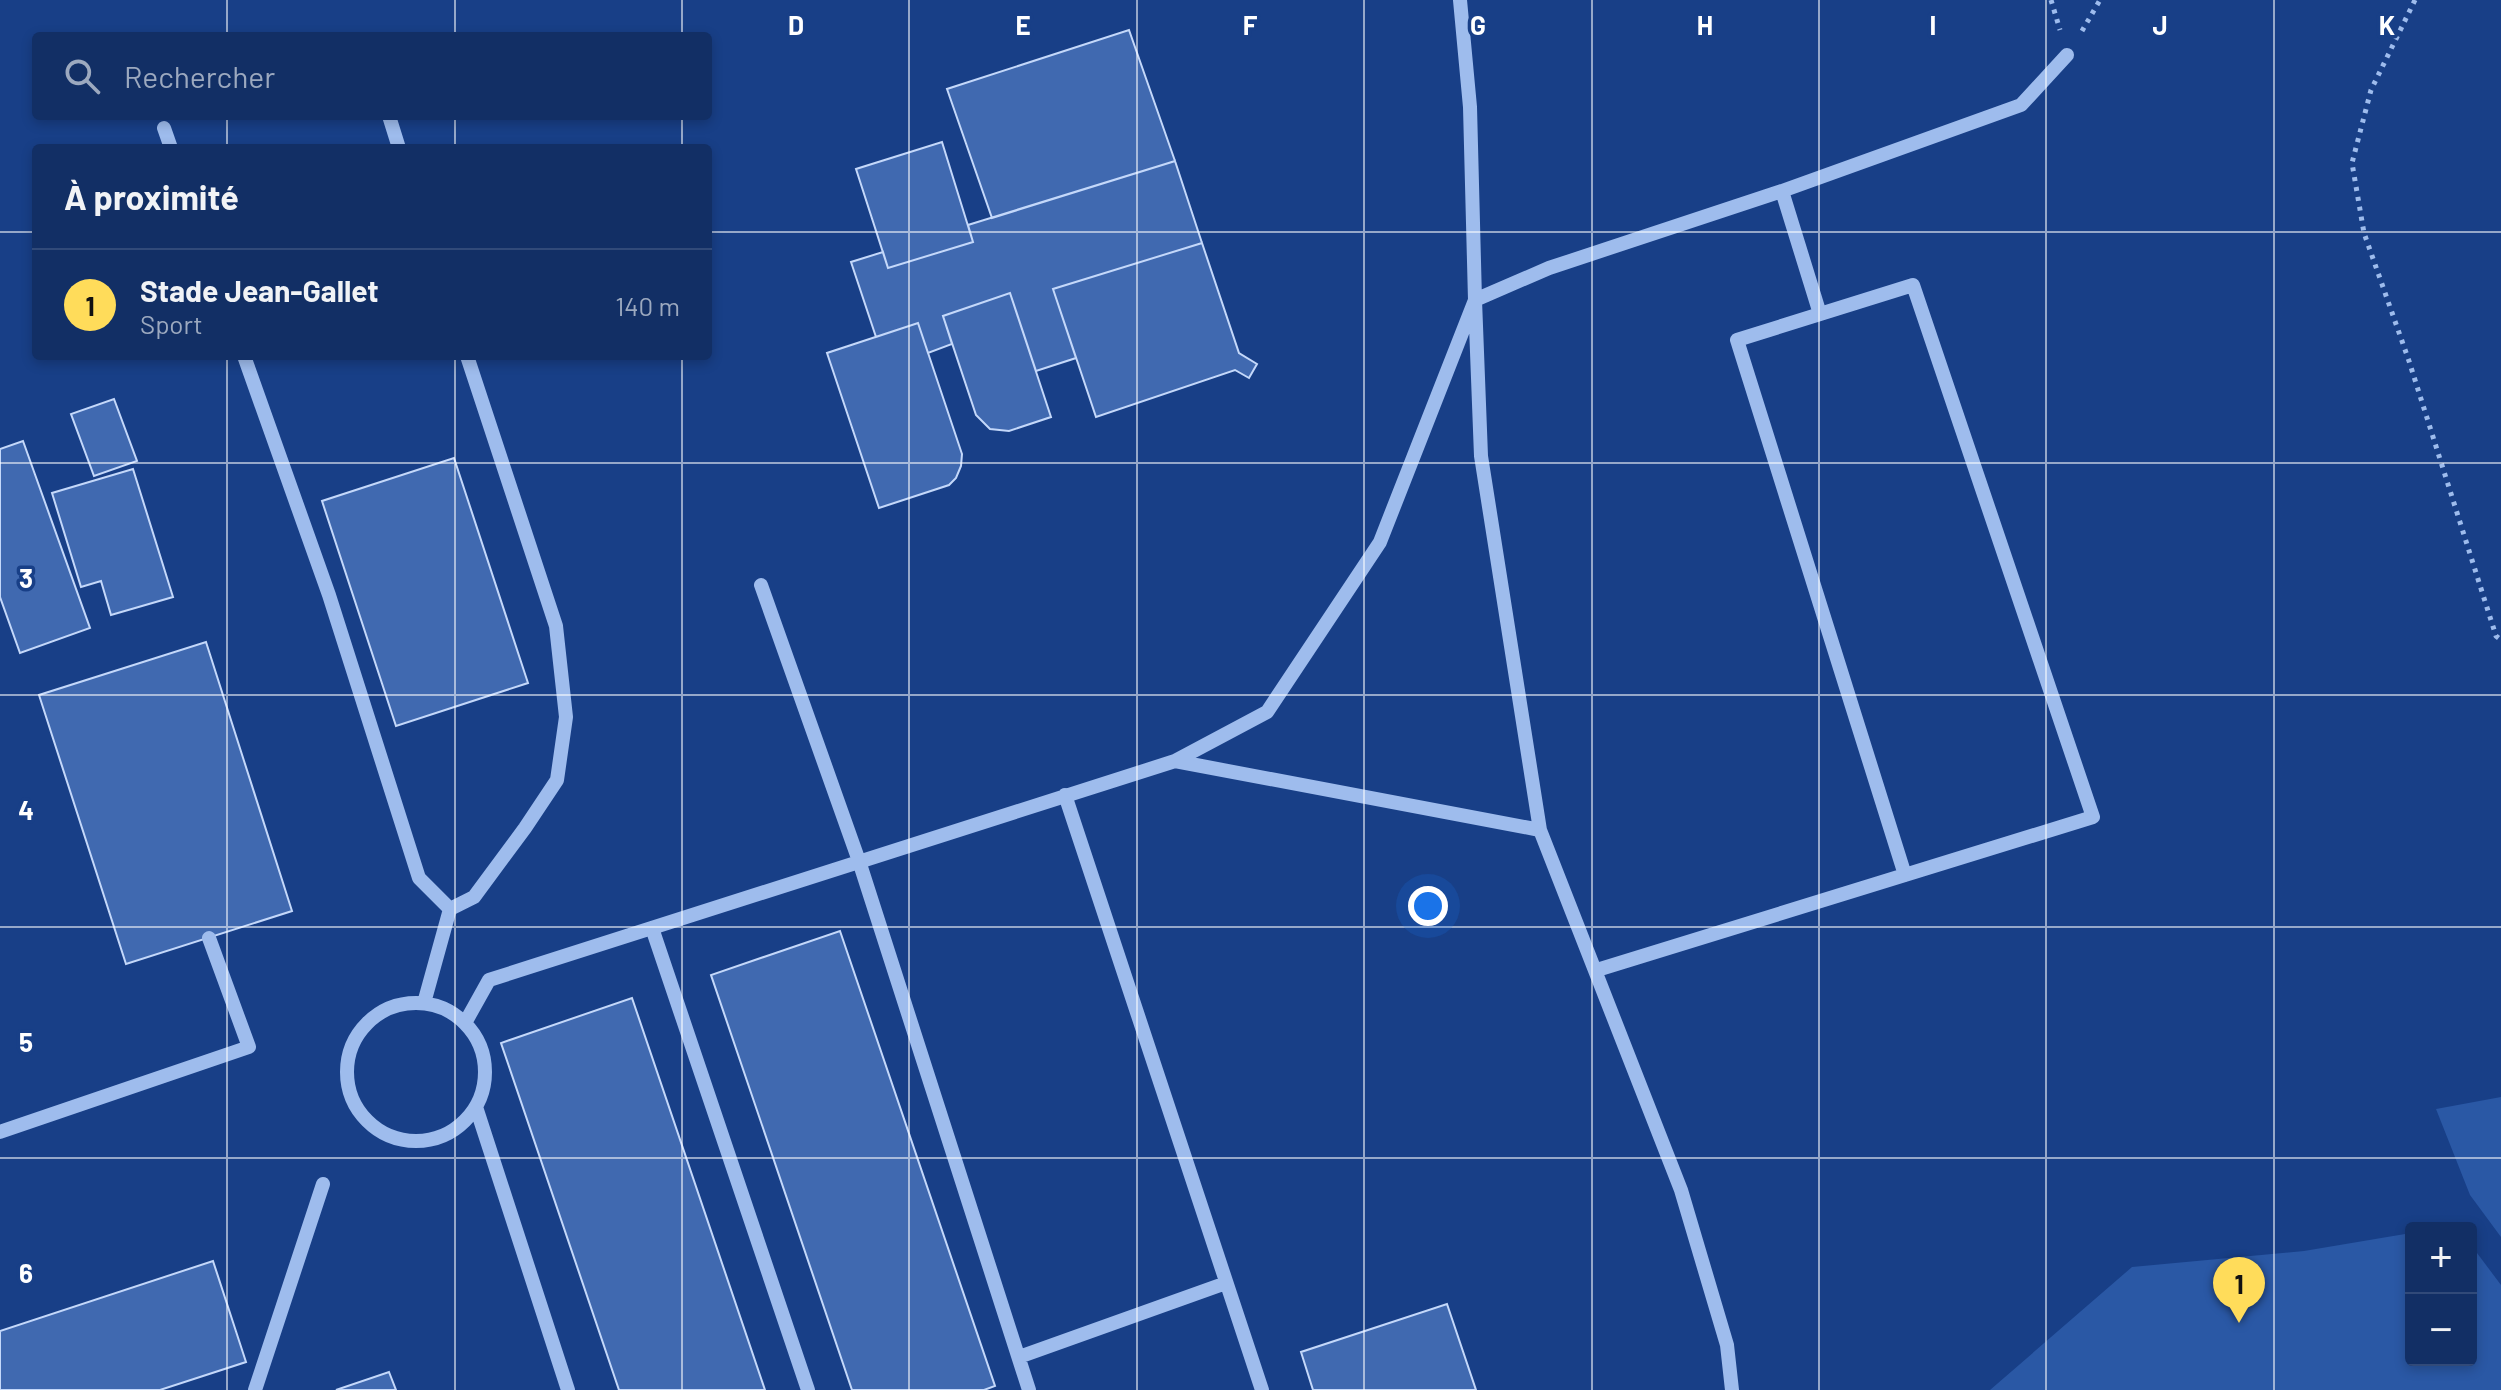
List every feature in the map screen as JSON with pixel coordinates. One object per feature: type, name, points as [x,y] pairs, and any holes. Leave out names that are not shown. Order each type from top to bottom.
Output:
[{"type":"lane","points":[[1460,0],[1470,107],[1481,456],[1540,830],[1681,1190],[1727,1345],[1732,1390]]},
{"type":"lane","points":[[465,1023],[489,980],[1175,761],[1267,712],[1380,542],[1475,300],[1549,268],[1782,191],[2021,105],[2067,55]]},
{"type":"lane","points":[[390,120],[398,144]]},
{"type":"lane","points":[[164,128],[170,144]]},
{"type":"lane","points":[[1782,191],[1820,314]]},
{"type":"lane","points":[[1597,970],[1905,875],[2093,817],[1913,285],[1737,340],[1905,875]]},
{"type":"lane","points":[[245,360],[329,595],[419,878],[450,909]]},
{"type":"lane","points":[[424,1003],[450,909],[474,897],[557,780],[566,717],[556,626],[468,360]]},
{"type":"lane","points":[[761,585],[859,861],[1029,1390]]},
{"type":"lane","points":[[1175,761],[1540,830]]},
{"type":"lane","points":[[1065,795],[1262,1390]]},
{"type":"lane","points":[[652,928],[808,1390]]},
{"type":"lane","points":[[0,1132],[249,1047],[209,938]]},
{"type":"lane","points":[[424,1003],[446,1009],[465,1023],[478,1041],[485,1063],[484,1086],[476,1107],[461,1125],[441,1137],[419,1141],[396,1138],[375,1128],[359,1112],[349,1091],[347,1069],[351,1047],[363,1027],[381,1013],[401,1004],[424,1003]]},
{"type":"lane","points":[[476,1107],[568,1390]]},
{"type":"lane","points":[[255,1390],[323,1184]]},
{"type":"lane","points":[[1019,1357],[1226,1283]]},
{"type":"path","points":[[2415,0],[2371,90],[2352,163],[2364,233],[2409,361],[2496,636],[2501,640]]},
{"type":"shaded area","points":[[2501,1097],[2501,1237],[2470,1195],[2436,1109]]},
{"type":"shaded area","points":[[2405,1234],[2405,1366],[2477,1366],[2477,1253],[2501,1285],[2501,1390],[1990,1390],[2132,1267],[2304,1251]]},
{"type":"building","points":[[1129,30],[1175,161],[992,218],[947,89]]},
{"type":"building","points":[[942,142],[973,242],[888,268],[856,169]]},
{"type":"building","points":[[1175,161],[1202,243],[1053,289],[1076,358],[1036,371],[1010,293],[943,316],[952,344],[928,353],[918,323],[876,337],[851,262],[883,252],[888,268],[973,242],[968,225]]},
{"type":"building","points":[[1202,243],[1239,353],[1257,364],[1249,378],[1235,370],[1096,417],[1053,289]]},
{"type":"building","points":[[1010,293],[1051,417],[1009,431],[990,429],[976,415],[943,316]]},
{"type":"building","points":[[918,323],[962,454],[961,466],[949,485],[879,508],[827,353]]},
{"type":"building","points":[[114,399],[137,461],[94,476],[71,414]]},
{"type":"building","points":[[23,441],[90,628],[20,653],[0,597],[0,449]]},
{"type":"building","points":[[454,458],[528,683],[396,726],[322,501]]},
{"type":"building","points":[[133,469],[173,597],[111,615],[101,581],[81,587],[52,493]]},
{"type":"building","points":[[206,642],[292,911],[126,964],[39,695]]},
{"type":"building","points":[[840,931],[995,1386],[984,1390],[852,1390],[711,975]]},
{"type":"building","points":[[632,998],[765,1390],[619,1390],[501,1043]]},
{"type":"building","points":[[213,1261],[246,1362],[160,1390],[0,1390],[0,1331]]},
{"type":"building","points":[[1447,1304],[1476,1390],[1313,1390],[1301,1352]]},
{"type":"building","points":[[389,1372],[396,1390],[336,1390]]},
{"type":"place","name":"Stade Jean-Gallet","points":[[2239,1323]]}]
